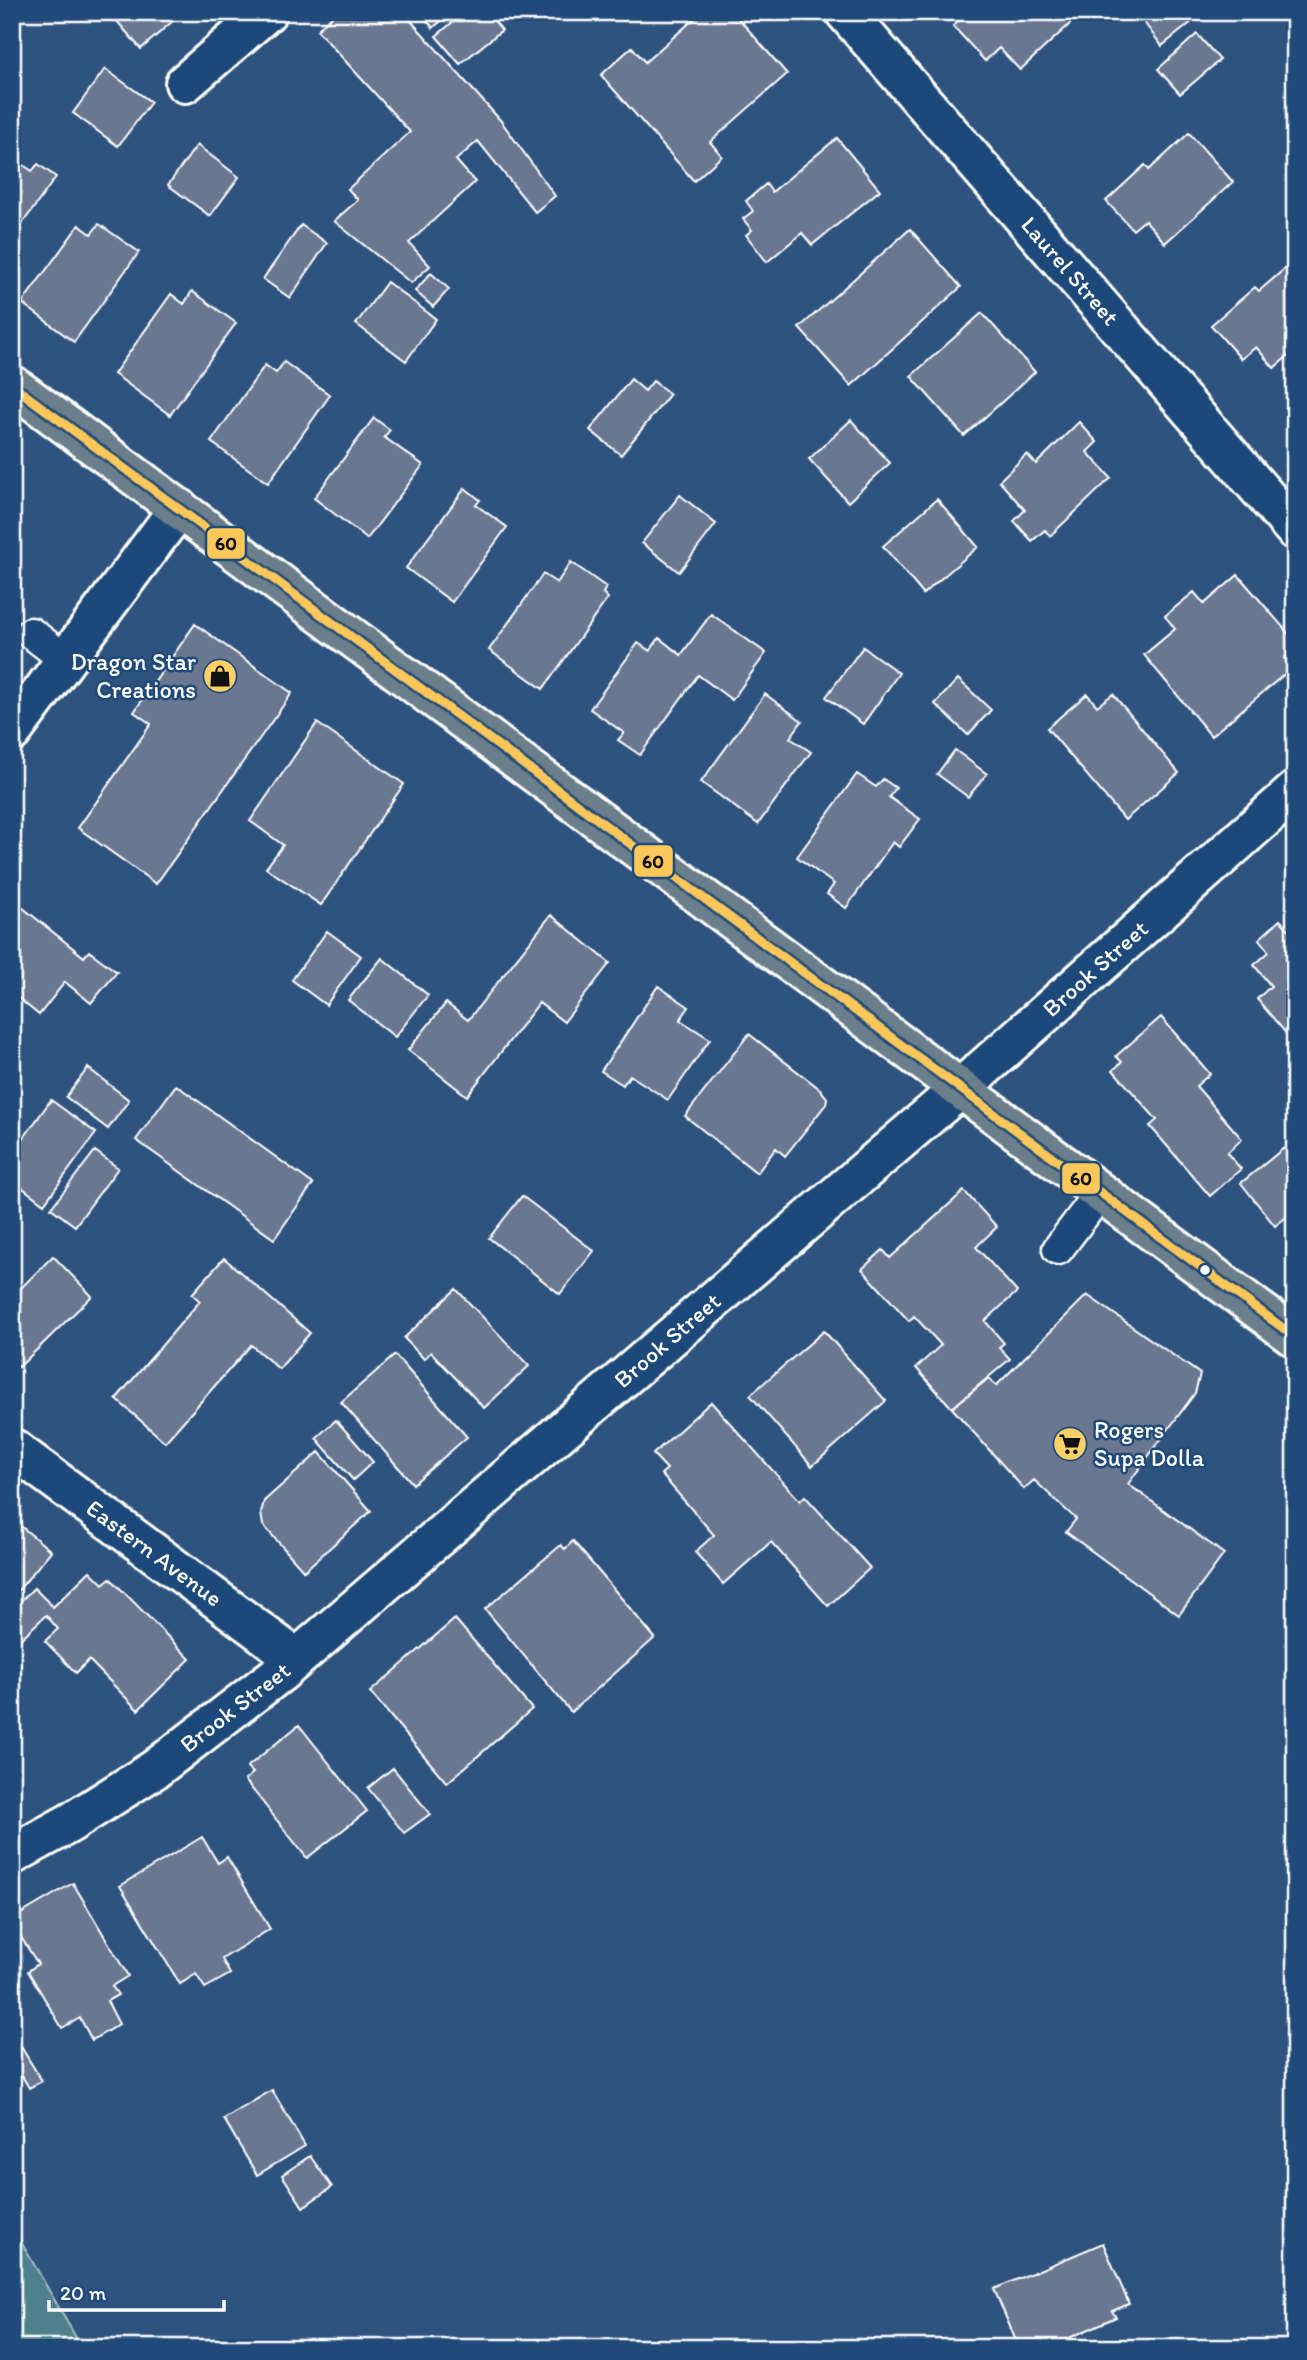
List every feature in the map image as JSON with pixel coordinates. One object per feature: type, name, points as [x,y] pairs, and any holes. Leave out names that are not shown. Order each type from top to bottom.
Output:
[{"type":"highway","points":[[12,385],[1295,1337]]},
{"type":"street","points":[[185,83],[267,12]]},
{"type":"street","name":"Laurel Street","points":[[845,12],[1295,530]]},
{"type":"street","points":[[12,732],[179,508]]},
{"type":"street","name":"Brook Street","points":[[12,1855],[70,1823],[187,1747],[296,1658],[960,1089],[1295,791]]},
{"type":"street","name":"Eastern Avenue","points":[[12,1448],[296,1658]]},
{"type":"lane","points":[[31,634],[66,660]]},
{"type":"lane","points":[[1058,1249],[1101,1192]]},
{"type":"green space","points":[[12,2226],[82,2348],[12,2348]]},
{"type":"building","points":[[109,12],[183,12],[141,49]]},
{"type":"building","points":[[336,12],[403,12],[501,121],[555,196],[535,212],[478,141],[456,160],[475,182],[409,243],[430,266],[411,283],[334,221],[358,200],[348,189],[410,132],[317,30]]},
{"type":"building","points":[[420,12],[451,12],[433,28]]},
{"type":"building","points":[[465,12],[487,12],[502,30],[460,64],[436,36]]},
{"type":"building","points":[[702,12],[733,12],[787,74],[710,142],[722,156],[694,181],[601,75],[632,47],[645,62]]},
{"type":"building","points":[[968,12],[1083,12],[1020,70],[999,48],[985,61],[953,26]]},
{"type":"building","points":[[1136,12],[1204,12],[1162,46]]},
{"type":"building","points":[[1197,34],[1220,60],[1180,94],[1158,69]]},
{"type":"building","points":[[105,69],[151,102],[118,146],[73,113]]},
{"type":"building","points":[[1189,133],[1233,182],[1165,243],[1145,220],[1133,230],[1106,201],[1145,165],[1149,170]]},
{"type":"building","points":[[837,138],[880,190],[812,245],[802,233],[767,262],[746,235],[752,230],[743,219],[753,211],[746,201],[766,184],[772,192]]},
{"type":"building","points":[[197,145],[239,177],[210,216],[168,185]]},
{"type":"building","points":[[12,157],[32,171],[38,164],[56,177],[12,238]]},
{"type":"building","points":[[99,224],[139,252],[74,342],[22,303],[79,225],[91,234]]},
{"type":"building","points":[[301,225],[327,243],[290,298],[263,279]]},
{"type":"building","points":[[910,229],[961,287],[851,386],[799,328]]},
{"type":"building","points":[[1295,260],[1295,350],[1274,368],[1256,347],[1241,359],[1211,325],[1255,287],[1259,291]]},
{"type":"building","points":[[431,273],[449,289],[433,307],[415,291]]},
{"type":"building","points":[[387,282],[436,319],[406,361],[356,324]]},
{"type":"building","points":[[192,291],[236,323],[170,415],[114,374],[171,294],[184,304]]},
{"type":"building","points":[[982,313],[1035,372],[964,436],[911,376]]},
{"type":"building","points":[[284,362],[330,395],[268,483],[211,442],[265,365],[276,373]]},
{"type":"building","points":[[631,379],[645,391],[653,381],[670,394],[621,455],[590,430]]},
{"type":"building","points":[[374,418],[390,430],[384,437],[423,465],[367,539],[314,498]]},
{"type":"building","points":[[851,420],[890,463],[848,502],[809,459]]},
{"type":"building","points":[[1079,422],[1097,442],[1087,452],[1111,478],[1050,536],[1045,530],[1032,541],[1014,521],[1025,510],[999,481],[1027,454],[1036,464]]},
{"type":"building","points":[[465,488],[480,500],[476,505],[507,527],[452,602],[406,568]]},
{"type":"building","points":[[680,495],[716,524],[679,572],[642,543]]},
{"type":"building","points":[[937,499],[978,547],[923,594],[883,546]]},
{"type":"building","points":[[571,562],[606,587],[603,593],[608,598],[543,689],[489,650],[543,574],[557,583]]},
{"type":"building","points":[[1238,575],[1295,641],[1295,649],[1284,658],[1293,667],[1211,736],[1144,655],[1175,629],[1165,616],[1194,592],[1204,604]]},
{"type":"building","points":[[711,614],[766,653],[732,700],[698,675],[640,755],[618,740],[624,733],[590,709],[638,643],[650,651],[659,638],[681,655]]},
{"type":"building","points":[[195,624],[292,693],[156,884],[78,828],[151,724],[134,712]]},
{"type":"building","points":[[863,647],[899,673],[863,724],[826,697]]},
{"type":"building","points":[[958,679],[991,710],[968,735],[935,704]]},
{"type":"building","points":[[765,694],[802,721],[790,738],[811,752],[758,824],[701,782]]},
{"type":"building","points":[[1087,694],[1097,706],[1113,694],[1179,773],[1125,820],[1047,728]]},
{"type":"building","points":[[317,723],[404,784],[321,905],[266,868],[283,845],[250,821]]},
{"type":"building","points":[[955,750],[987,774],[968,797],[937,774]]},
{"type":"building","points":[[857,774],[876,787],[883,779],[896,788],[889,797],[920,819],[899,847],[893,842],[846,908],[827,894],[834,884],[797,857]]},
{"type":"building","points":[[12,899],[84,957],[89,951],[117,972],[91,1003],[65,982],[39,1015],[12,993]]},
{"type":"building","points":[[551,915],[610,963],[564,1022],[539,1003],[467,1096],[408,1050],[446,1003],[468,1020]]},
{"type":"building","points":[[1280,920],[1291,932],[1295,929],[1295,1044],[1257,999],[1271,986],[1254,965],[1269,952],[1259,939]]},
{"type":"building","points":[[327,931],[361,956],[326,1005],[292,980]]},
{"type":"building","points":[[382,958],[428,995],[395,1037],[348,1000]]},
{"type":"building","points":[[658,986],[689,1007],[680,1020],[710,1039],[668,1100],[630,1075],[623,1085],[601,1071]]},
{"type":"building","points":[[1161,1017],[1210,1074],[1196,1086],[1242,1139],[1227,1153],[1241,1169],[1210,1196],[1150,1126],[1157,1120],[1113,1070],[1122,1062],[1116,1056]]},
{"type":"building","points":[[749,1034],[820,1089],[827,1098],[826,1104],[785,1156],[776,1148],[757,1173],[685,1116]]},
{"type":"building","points":[[88,1068],[129,1100],[108,1129],[66,1097]]},
{"type":"building","points":[[176,1085],[313,1184],[274,1239],[136,1140]]},
{"type":"building","points":[[51,1100],[96,1133],[44,1204],[12,1180],[12,1154]]},
{"type":"building","points":[[1284,1148],[1295,1162],[1295,1210],[1275,1226],[1241,1183]]},
{"type":"building","points":[[95,1151],[118,1168],[75,1226],[51,1208]]},
{"type":"building","points":[[964,1191],[997,1227],[976,1247],[1017,1292],[985,1321],[1004,1343],[999,1347],[1010,1359],[952,1408],[916,1368],[941,1345],[914,1316],[909,1321],[862,1269],[883,1250],[890,1258]]},
{"type":"building","points":[[522,1196],[594,1251],[560,1294],[489,1238]]},
{"type":"building","points":[[53,1256],[92,1296],[19,1367],[12,1360],[12,1297]]},
{"type":"building","points":[[224,1258],[310,1333],[279,1369],[251,1345],[165,1442],[116,1399],[200,1301],[192,1294]]},
{"type":"building","points":[[456,1289],[529,1366],[484,1408],[431,1352],[424,1359],[404,1338]]},
{"type":"building","name":"Rogers Supa Dolla","points":[[1087,1295],[1200,1374],[1195,1393],[1128,1484],[1224,1554],[1179,1615],[1066,1532],[1076,1519],[1034,1480],[1024,1489],[952,1408],[989,1378],[996,1386]]},
{"type":"building","points":[[824,1331],[886,1401],[812,1466],[750,1395]]},
{"type":"building","points":[[395,1355],[467,1437],[413,1484],[341,1402]]},
{"type":"building","points":[[711,1402],[800,1501],[805,1496],[870,1568],[828,1606],[771,1542],[723,1584],[695,1552],[714,1535],[661,1474],[667,1469],[653,1454]]},
{"type":"building","points":[[336,1420],[373,1462],[353,1480],[316,1438]]},
{"type":"building","points":[[319,1452],[371,1511],[304,1571],[263,1525],[261,1513],[264,1501]]},
{"type":"building","points":[[12,1519],[51,1551],[12,1598]]},
{"type":"building","points":[[573,1541],[655,1638],[571,1712],[485,1609],[561,1545],[565,1549]]},
{"type":"building","points":[[90,1571],[103,1584],[110,1578],[190,1659],[138,1710],[89,1660],[76,1673],[45,1641],[58,1629],[46,1615],[12,1647],[12,1609],[34,1588],[53,1607]]},
{"type":"building","points":[[455,1619],[532,1709],[447,1783],[370,1692]]},
{"type":"building","points":[[299,1725],[367,1811],[307,1858],[245,1780],[253,1773],[247,1767]]},
{"type":"building","points":[[393,1768],[430,1814],[404,1833],[368,1788]]},
{"type":"building","points":[[202,1837],[218,1863],[227,1857],[270,1929],[222,1959],[230,1974],[205,1988],[196,1974],[180,1984],[120,1886]]},
{"type":"building","points":[[73,1883],[128,1976],[112,1986],[118,1995],[107,2001],[119,2024],[92,2040],[80,2018],[62,2028],[28,1971],[38,1964],[12,1923],[12,1919]]},
{"type":"building","points":[[12,2032],[42,2081],[29,2088],[22,2076],[12,2082]]},
{"type":"building","points":[[272,2090],[305,2146],[257,2175],[224,2119]]},
{"type":"building","points":[[310,2156],[332,2187],[303,2207],[282,2175]]},
{"type":"building","points":[[1103,2243],[1129,2304],[1112,2311],[1116,2317],[1047,2348],[1019,2348],[994,2289]]},
{"type":"transit line","name":"60","points":[[12,385],[1295,1337]]},
{"type":"place","name":"Dragon Star Creations","points":[[220,676]]},
{"type":"place","name":"Rogers Supa Dolla","points":[[1070,1444]]}]
